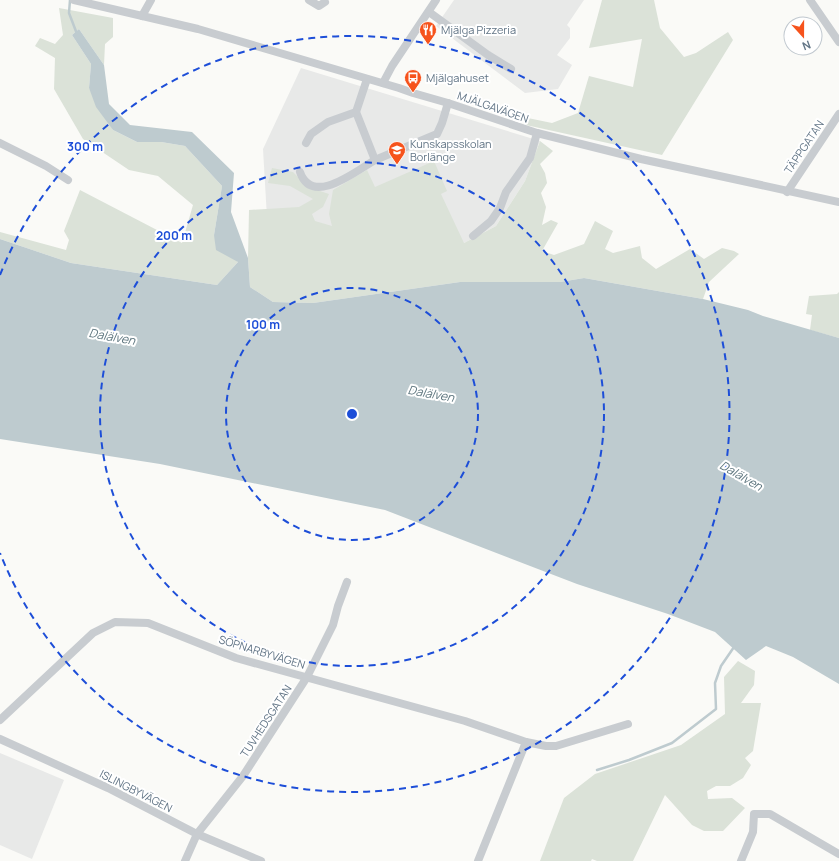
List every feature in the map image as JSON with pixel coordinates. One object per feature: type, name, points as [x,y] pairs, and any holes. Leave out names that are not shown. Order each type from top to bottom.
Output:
[{"type":"street","name":"MJÄLGAVÄGEN","points":[[74,0],[198,30],[383,83],[537,133],[640,159],[787,192],[839,202]]},
{"type":"street","points":[[142,16],[151,0]]},
{"type":"street","points":[[309,0],[319,6],[325,2]]},
{"type":"street","points":[[383,83],[392,66],[436,0]]},
{"type":"street","points":[[810,0],[839,42]]},
{"type":"street","points":[[429,12],[488,55],[511,69]]},
{"type":"street","points":[[367,79],[356,112],[374,160]]},
{"type":"street","points":[[300,172],[303,179],[312,186],[323,187],[332,185],[374,160],[437,134],[448,103]]},
{"type":"street","points":[[306,143],[311,134],[328,122],[356,112]]},
{"type":"street","name":"TÄPPGATAN","points":[[787,192],[839,114]]},
{"type":"street","points":[[473,236],[491,221],[500,208],[506,192],[530,158],[537,133]]},
{"type":"street","points":[[0,143],[46,166],[68,180]]},
{"type":"street","name":"TUVHEDSGATAN","points":[[185,861],[197,834],[243,776],[307,677],[333,625],[347,582]]},
{"type":"street","name":"SÖPNARBYVÄGEN","points":[[0,720],[93,633],[115,622],[148,623],[236,658],[465,721],[526,742],[546,746],[556,746],[628,724]]},
{"type":"street","name":"ISLINGBYVÄGEN","points":[[0,740],[108,788],[197,834],[261,861]]},
{"type":"street","points":[[478,861],[526,742]]},
{"type":"street","points":[[741,861],[752,832],[754,814],[770,814],[839,854]]},
{"type":"shaded area","points":[[454,0],[584,0],[567,25],[570,28],[570,38],[557,55],[572,65],[558,89],[525,93],[436,26]]},
{"type":"shaded area","points":[[602,0],[654,0],[660,28],[684,57],[696,53],[728,32],[733,40],[662,155],[526,125],[523,117],[552,123],[578,113],[589,76],[633,87],[642,39],[589,48]]},
{"type":"shaded area","points":[[59,8],[113,18],[113,37],[105,44],[104,65],[79,29],[72,35],[91,64],[89,88],[113,130],[137,142],[161,142],[185,146],[222,186],[214,235],[238,262],[217,285],[71,263],[0,239],[0,232],[66,250],[69,240],[64,231],[80,190],[182,243],[193,205],[158,176],[129,170],[83,139],[54,89],[55,58],[35,46],[40,38],[55,44],[63,35]]},
{"type":"shaded area","name":"Kunskapsskolan Borlänge","points":[[301,68],[540,141],[525,181],[496,226],[464,243],[430,253],[267,218],[263,149]]},
{"type":"shaded area","points":[[540,141],[553,151],[540,164],[545,173],[547,183],[541,193],[546,207],[542,225],[551,220],[558,223],[542,251],[554,255],[584,244],[595,221],[613,231],[605,249],[613,253],[640,246],[642,258],[656,269],[690,249],[704,259],[722,248],[739,254],[709,282],[703,299],[584,278],[560,282],[460,282],[313,303],[273,302],[250,287],[248,258],[249,210],[299,207],[313,199],[290,186],[268,183],[272,168],[293,172],[308,187],[329,194],[323,207],[312,214],[315,221],[332,226],[329,214],[333,190],[367,170],[375,187],[434,161],[447,191],[441,194],[464,243],[496,226],[525,181]]},
{"type":"shaded area","points":[[839,292],[839,338],[810,330],[812,315],[806,314],[809,296],[837,294]]},
{"type":"shaded area","points":[[738,661],[755,671],[754,685],[741,703],[761,703],[753,751],[745,758],[751,765],[743,778],[730,786],[716,786],[707,791],[708,799],[732,798],[745,808],[723,831],[704,831],[692,825],[665,795],[633,861],[597,861],[592,859],[591,861],[540,861],[564,798],[595,774],[681,745],[725,714],[724,677]]},
{"type":"shaded area","points":[[0,753],[64,780],[32,859],[0,845]]},
{"type":"water","name":"Dalälven","points":[[79,29],[104,65],[109,104],[130,125],[192,132],[234,173],[231,212],[248,258],[250,287],[273,302],[313,303],[460,282],[560,282],[584,278],[703,299],[748,310],[763,316],[839,338],[839,684],[793,657],[766,646],[746,660],[715,632],[668,614],[577,584],[385,510],[160,464],[0,439],[0,239],[71,263],[217,285],[238,262],[216,250],[214,235],[222,186],[185,146],[161,142],[137,142],[113,130],[96,107],[89,88],[91,64],[72,35]]},
{"type":"waterway","points":[[70,0],[69,13],[77,34]]},
{"type":"waterway","points":[[597,770],[629,760],[672,743],[716,709],[715,683],[721,666],[734,647]]},
{"type":"place","name":"Mjälga Pizzeria","points":[[428,45]]},
{"type":"place","name":"Mjälgahuset","points":[[413,93]]},
{"type":"place","name":"Kunskapsskolan Borlänge","points":[[397,165]]}]
